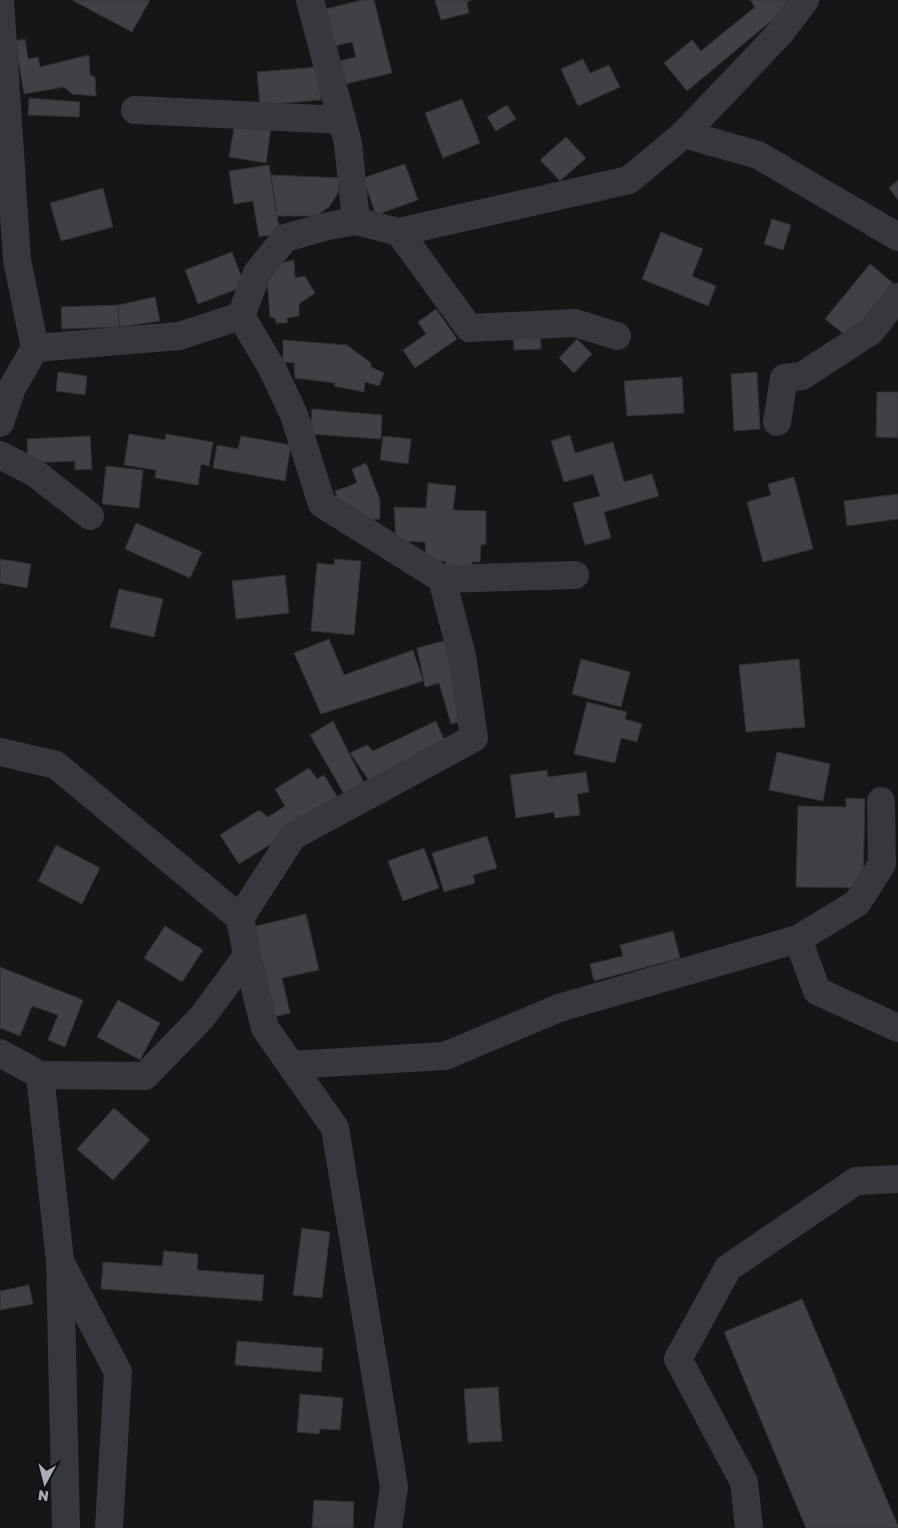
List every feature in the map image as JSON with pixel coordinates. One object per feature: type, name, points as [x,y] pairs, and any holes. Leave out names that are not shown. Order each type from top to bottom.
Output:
[{"type":"street","points":[[0,0],[17,260],[35,348],[12,388],[0,423]]},
{"type":"street","points":[[310,0],[348,143],[356,221]]},
{"type":"street","points":[[241,316],[257,273],[285,238],[328,226],[356,221],[399,232],[629,180],[684,134],[780,33],[805,0]]},
{"type":"street","points":[[136,110],[342,120]]},
{"type":"street","points":[[684,134],[758,155],[898,237]]},
{"type":"street","points":[[399,232],[470,328],[575,323],[616,336]]},
{"type":"street","points":[[777,422],[784,378],[802,376],[871,331],[898,297]]},
{"type":"street","points":[[35,348],[179,336],[241,316]]},
{"type":"street","points":[[241,316],[273,370],[294,415],[322,504],[442,579],[575,576]]},
{"type":"street","points":[[0,456],[35,474],[90,516]]},
{"type":"street","points":[[240,918],[294,836],[474,738],[462,656],[442,579]]},
{"type":"street","points":[[0,752],[56,765],[240,918],[246,956],[265,1028],[335,1128],[394,1487],[388,1528]]},
{"type":"street","points":[[291,1065],[445,1056],[559,1008],[798,939],[857,903],[882,864],[880,801]]},
{"type":"street","points":[[798,939],[818,991],[898,1028]]},
{"type":"street","points":[[0,1053],[40,1075],[145,1076],[202,1017],[246,956]]},
{"type":"street","points":[[40,1075],[60,1261],[66,1528]]},
{"type":"street","points":[[749,1528],[744,1482],[678,1359],[728,1268],[856,1181],[898,1179]]},
{"type":"street","points":[[60,1261],[118,1372],[109,1528]]},
{"type":"building","points":[[72,0],[150,0],[132,32]]},
{"type":"building","points":[[362,0],[374,0],[392,73],[337,86],[332,63],[356,57],[352,42],[330,47],[321,10]]},
{"type":"building","points":[[435,0],[472,0],[467,2],[469,13],[441,20]]},
{"type":"building","points":[[750,0],[793,0],[794,2],[687,91],[664,63],[692,40],[701,51],[755,7]]},
{"type":"building","points":[[25,39],[28,59],[38,57],[40,67],[89,55],[90,75],[95,77],[96,96],[72,94],[64,87],[24,94],[15,41]]},
{"type":"building","points":[[583,59],[590,73],[609,65],[620,87],[578,106],[561,69]]},
{"type":"building","points":[[318,67],[321,100],[260,105],[257,72]]},
{"type":"building","points":[[29,98],[80,102],[79,117],[28,115]]},
{"type":"building","points":[[462,99],[480,143],[443,158],[425,113]]},
{"type":"building","points":[[507,105],[516,119],[496,131],[487,117]]},
{"type":"building","points":[[235,122],[271,128],[266,163],[229,157]]},
{"type":"building","points":[[566,137],[586,158],[560,181],[540,160]]},
{"type":"building","points":[[405,164],[418,200],[376,215],[363,178]]},
{"type":"building","points":[[269,165],[280,233],[259,237],[253,201],[234,204],[229,171]]},
{"type":"building","points":[[271,175],[342,178],[337,195],[329,207],[316,216],[277,216]]},
{"type":"building","points":[[898,180],[898,200],[889,188]]},
{"type":"building","points":[[103,188],[113,227],[61,241],[50,203]]},
{"type":"building","points":[[772,219],[791,225],[783,250],[764,244]]},
{"type":"building","points":[[661,232],[703,249],[692,276],[716,286],[708,306],[642,279]]},
{"type":"building","points":[[232,252],[245,286],[198,304],[185,270]]},
{"type":"building","points":[[294,260],[295,278],[305,276],[315,293],[299,304],[299,316],[287,318],[287,323],[276,323],[275,318],[270,317],[266,267]]},
{"type":"building","points":[[870,264],[893,283],[849,338],[825,319]]},
{"type":"building","points":[[155,297],[160,321],[119,327],[118,305]]},
{"type":"building","points":[[118,305],[119,327],[62,329],[61,307]]},
{"type":"building","points":[[436,309],[457,339],[415,368],[403,350],[426,334],[418,322]]},
{"type":"building","points":[[540,332],[541,349],[514,350],[513,333]]},
{"type":"building","points":[[577,339],[592,354],[574,373],[559,358]]},
{"type":"building","points":[[283,340],[347,345],[371,363],[371,367],[384,373],[379,386],[365,382],[364,392],[334,386],[335,383],[295,378],[294,363],[283,362]]},
{"type":"building","points":[[58,372],[87,376],[85,395],[56,391]]},
{"type":"building","points":[[757,372],[760,429],[734,431],[731,374]]},
{"type":"building","points":[[682,377],[684,413],[627,416],[624,381]]},
{"type":"building","points":[[877,392],[898,392],[898,438],[876,437]]},
{"type":"building","points":[[312,409],[382,415],[381,439],[310,434]]},
{"type":"building","points":[[129,434],[165,440],[166,434],[213,442],[209,466],[201,464],[198,485],[155,478],[156,470],[124,465]]},
{"type":"building","points":[[570,435],[575,453],[613,442],[624,482],[652,474],[659,496],[604,512],[611,538],[585,545],[573,503],[600,496],[593,474],[564,482],[551,441]]},
{"type":"building","points":[[90,436],[92,469],[75,470],[75,461],[28,463],[27,439]]},
{"type":"building","points":[[241,436],[291,445],[285,481],[213,468],[217,445],[238,449]]},
{"type":"building","points":[[383,436],[411,439],[408,464],[380,460]]},
{"type":"building","points":[[366,463],[380,500],[380,519],[357,520],[340,509],[335,491],[357,483],[352,469]]},
{"type":"building","points":[[106,466],[143,470],[139,508],[102,504]]},
{"type":"building","points":[[794,477],[813,549],[763,562],[747,502],[771,495],[768,484]]},
{"type":"building","points":[[428,483],[456,486],[453,510],[486,511],[486,544],[481,545],[480,562],[472,562],[472,569],[446,567],[445,561],[426,562],[425,542],[396,541],[394,507],[426,508]]},
{"type":"building","points":[[898,494],[898,519],[847,526],[844,501]]},
{"type":"building","points":[[136,523],[202,552],[190,578],[125,549]]},
{"type":"building","points":[[0,559],[31,564],[27,588],[0,583]]},
{"type":"building","points":[[335,559],[361,561],[354,635],[311,631],[317,563],[334,565]]},
{"type":"building","points":[[285,575],[289,613],[236,619],[232,581]]},
{"type":"building","points":[[119,589],[163,599],[154,637],[110,627]]},
{"type":"building","points":[[329,639],[344,675],[413,650],[423,681],[321,714],[294,653]]},
{"type":"building","points":[[451,639],[467,720],[451,724],[439,683],[425,687],[417,648]]},
{"type":"building","points":[[581,659],[630,672],[621,707],[572,694]]},
{"type":"building","points":[[799,659],[805,727],[746,732],[739,665]]},
{"type":"building","points":[[587,702],[627,712],[625,719],[642,724],[637,742],[621,738],[615,763],[574,754]]},
{"type":"building","points":[[333,721],[365,785],[344,794],[310,735]]},
{"type":"building","points":[[436,721],[446,744],[370,782],[350,753],[367,745],[373,751]]},
{"type":"building","points":[[777,752],[830,764],[823,801],[769,790]]},
{"type":"building","points":[[309,768],[317,779],[324,775],[340,801],[239,864],[220,835],[259,810],[268,817],[285,806],[275,789]]},
{"type":"building","points":[[547,770],[548,777],[586,772],[589,792],[577,794],[580,815],[555,818],[554,812],[516,818],[510,775]]},
{"type":"building","points":[[846,798],[865,799],[863,888],[796,887],[798,806],[846,807]]},
{"type":"building","points":[[487,836],[497,868],[473,875],[475,883],[444,892],[432,853]]},
{"type":"building","points":[[56,845],[100,868],[82,904],[38,881]]},
{"type":"building","points":[[424,848],[439,888],[403,901],[388,861]]},
{"type":"building","points":[[306,914],[319,970],[282,978],[290,1013],[269,1018],[248,928]]},
{"type":"building","points":[[165,926],[203,950],[182,982],[144,958]]},
{"type":"building","points":[[673,931],[680,958],[594,981],[590,964],[623,956],[620,945]]},
{"type":"building","points":[[0,967],[83,1000],[65,1047],[48,1040],[58,1015],[32,1006],[20,1036],[0,1028]]},
{"type":"building","points":[[118,1000],[160,1023],[140,1060],[97,1037]]},
{"type":"building","points":[[114,1108],[150,1140],[113,1180],[77,1149]]},
{"type":"building","points":[[302,1228],[330,1232],[322,1298],[293,1295]]},
{"type":"building","points":[[164,1251],[198,1254],[197,1270],[264,1275],[262,1301],[101,1289],[103,1262],[162,1266]]},
{"type":"building","points":[[29,1285],[33,1304],[0,1310],[0,1291]]},
{"type":"building","points":[[802,1299],[898,1528],[806,1528],[724,1332]]},
{"type":"building","points":[[237,1341],[323,1348],[321,1372],[235,1365]]},
{"type":"building","points":[[498,1387],[502,1441],[468,1443],[464,1389]]},
{"type":"building","points":[[300,1394],[343,1398],[340,1430],[320,1429],[319,1434],[297,1432]]},
{"type":"building","points":[[314,1500],[354,1502],[353,1528],[312,1528]]}]
